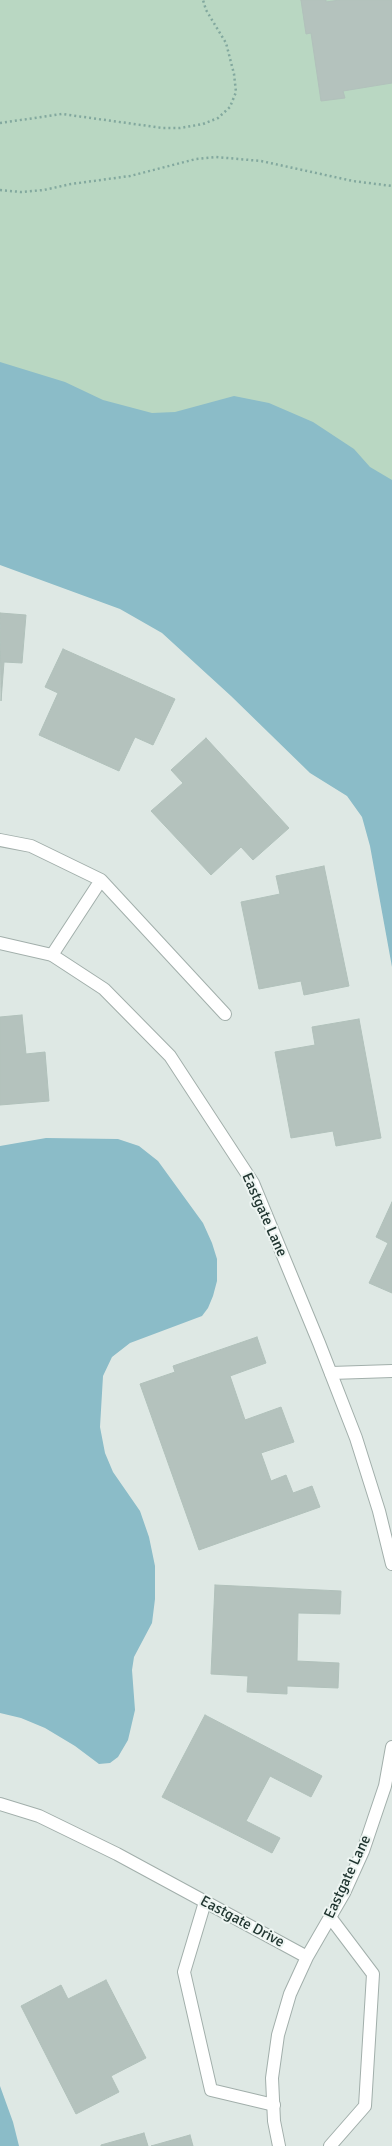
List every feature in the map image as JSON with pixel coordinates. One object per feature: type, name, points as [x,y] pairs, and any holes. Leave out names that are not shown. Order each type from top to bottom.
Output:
[{"type":"street","points":[[0,840],[31,846],[101,880],[225,1014]]},
{"type":"street","points":[[52,954],[101,880]]},
{"type":"street","name":"Eastgate Lane","points":[[0,943],[52,954],[104,989],[170,1056],[253,1183],[356,1438],[379,1511],[392,1564]]},
{"type":"street","points":[[331,1373],[392,1371]]},
{"type":"street","name":"Eastgate Lane","points":[[307,1957],[344,1893],[363,1851],[384,1786],[392,1747]]},
{"type":"street","name":"Eastgate Drive","points":[[0,1804],[39,1816],[117,1854],[307,1957]]},
{"type":"street","points":[[205,1902],[184,1972],[211,2090],[274,2105]]},
{"type":"street","points":[[330,1917],[373,1974],[364,2106],[330,2146]]},
{"type":"street","points":[[279,2146],[274,2121],[272,2078],[278,2035],[290,1994],[307,1957]]},
{"type":"path","points":[[0,123],[62,114],[164,128],[180,128],[203,124],[218,118],[230,107],[236,92],[234,74],[226,43],[206,10],[203,0]]},
{"type":"path","points":[[0,190],[21,192],[44,190],[71,184],[130,176],[196,159],[216,157],[261,161],[352,181],[392,186]]},
{"type":"green space","points":[[0,0],[392,0],[392,748],[0,533]]},
{"type":"water","points":[[0,362],[65,382],[103,400],[152,413],[175,412],[234,396],[269,403],[313,422],[354,449],[370,467],[392,480],[392,967],[370,846],[362,817],[347,796],[310,773],[231,696],[162,633],[120,609],[0,565]]},
{"type":"water","points":[[46,1138],[118,1139],[139,1146],[158,1161],[203,1223],[217,1259],[217,1281],[208,1308],[202,1316],[130,1343],[112,1357],[103,1376],[100,1427],[105,1453],[113,1472],[140,1511],[149,1537],[155,1566],[155,1599],[152,1623],[134,1657],[132,1670],[135,1710],[128,1740],[118,1757],[110,1763],[99,1764],[75,1746],[45,1728],[21,1718],[0,1713],[0,1146]]},
{"type":"water","points":[[0,2086],[13,2122],[19,2146],[0,2146]]},
{"type":"building","points":[[301,0],[326,0],[326,2],[340,0],[392,0],[392,83],[343,91],[345,98],[321,101],[311,33],[306,34]]},
{"type":"building","points":[[0,613],[26,615],[22,663],[4,662],[1,701]]},
{"type":"building","points":[[63,649],[175,699],[153,745],[135,737],[119,771],[39,735],[58,693],[45,687]]},
{"type":"building","points":[[206,738],[289,828],[253,860],[241,847],[211,875],[151,811],[183,783],[171,770]]},
{"type":"building","points":[[324,866],[349,986],[304,995],[301,981],[259,989],[241,902],[280,894],[276,876]]},
{"type":"building","points":[[22,1015],[26,1054],[45,1052],[49,1101],[0,1105],[0,1017]]},
{"type":"building","points":[[359,1019],[381,1138],[336,1146],[333,1131],[291,1138],[275,1052],[315,1045],[312,1027]]},
{"type":"building","points":[[392,1202],[392,1293],[369,1283],[388,1243],[376,1237]]},
{"type":"building","points":[[257,1337],[266,1363],[230,1376],[245,1420],[281,1407],[294,1442],[261,1453],[271,1481],[286,1475],[293,1493],[312,1486],[320,1507],[199,1550],[140,1384],[175,1372],[173,1366]]},
{"type":"building","points":[[215,1585],[341,1591],[340,1614],[298,1613],[297,1661],[339,1663],[338,1688],[287,1686],[287,1694],[247,1692],[248,1676],[211,1674]]},
{"type":"building","points":[[205,1715],[322,1776],[311,1797],[270,1776],[246,1821],[280,1838],[272,1853],[162,1797]]},
{"type":"building","points":[[106,1980],[146,2058],[111,2076],[119,2092],[76,2114],[21,2006],[61,1985],[68,1999]]},
{"type":"building","points":[[144,2133],[148,2146],[101,2146],[101,2145]]},
{"type":"building","points":[[190,2135],[193,2146],[151,2146]]}]
